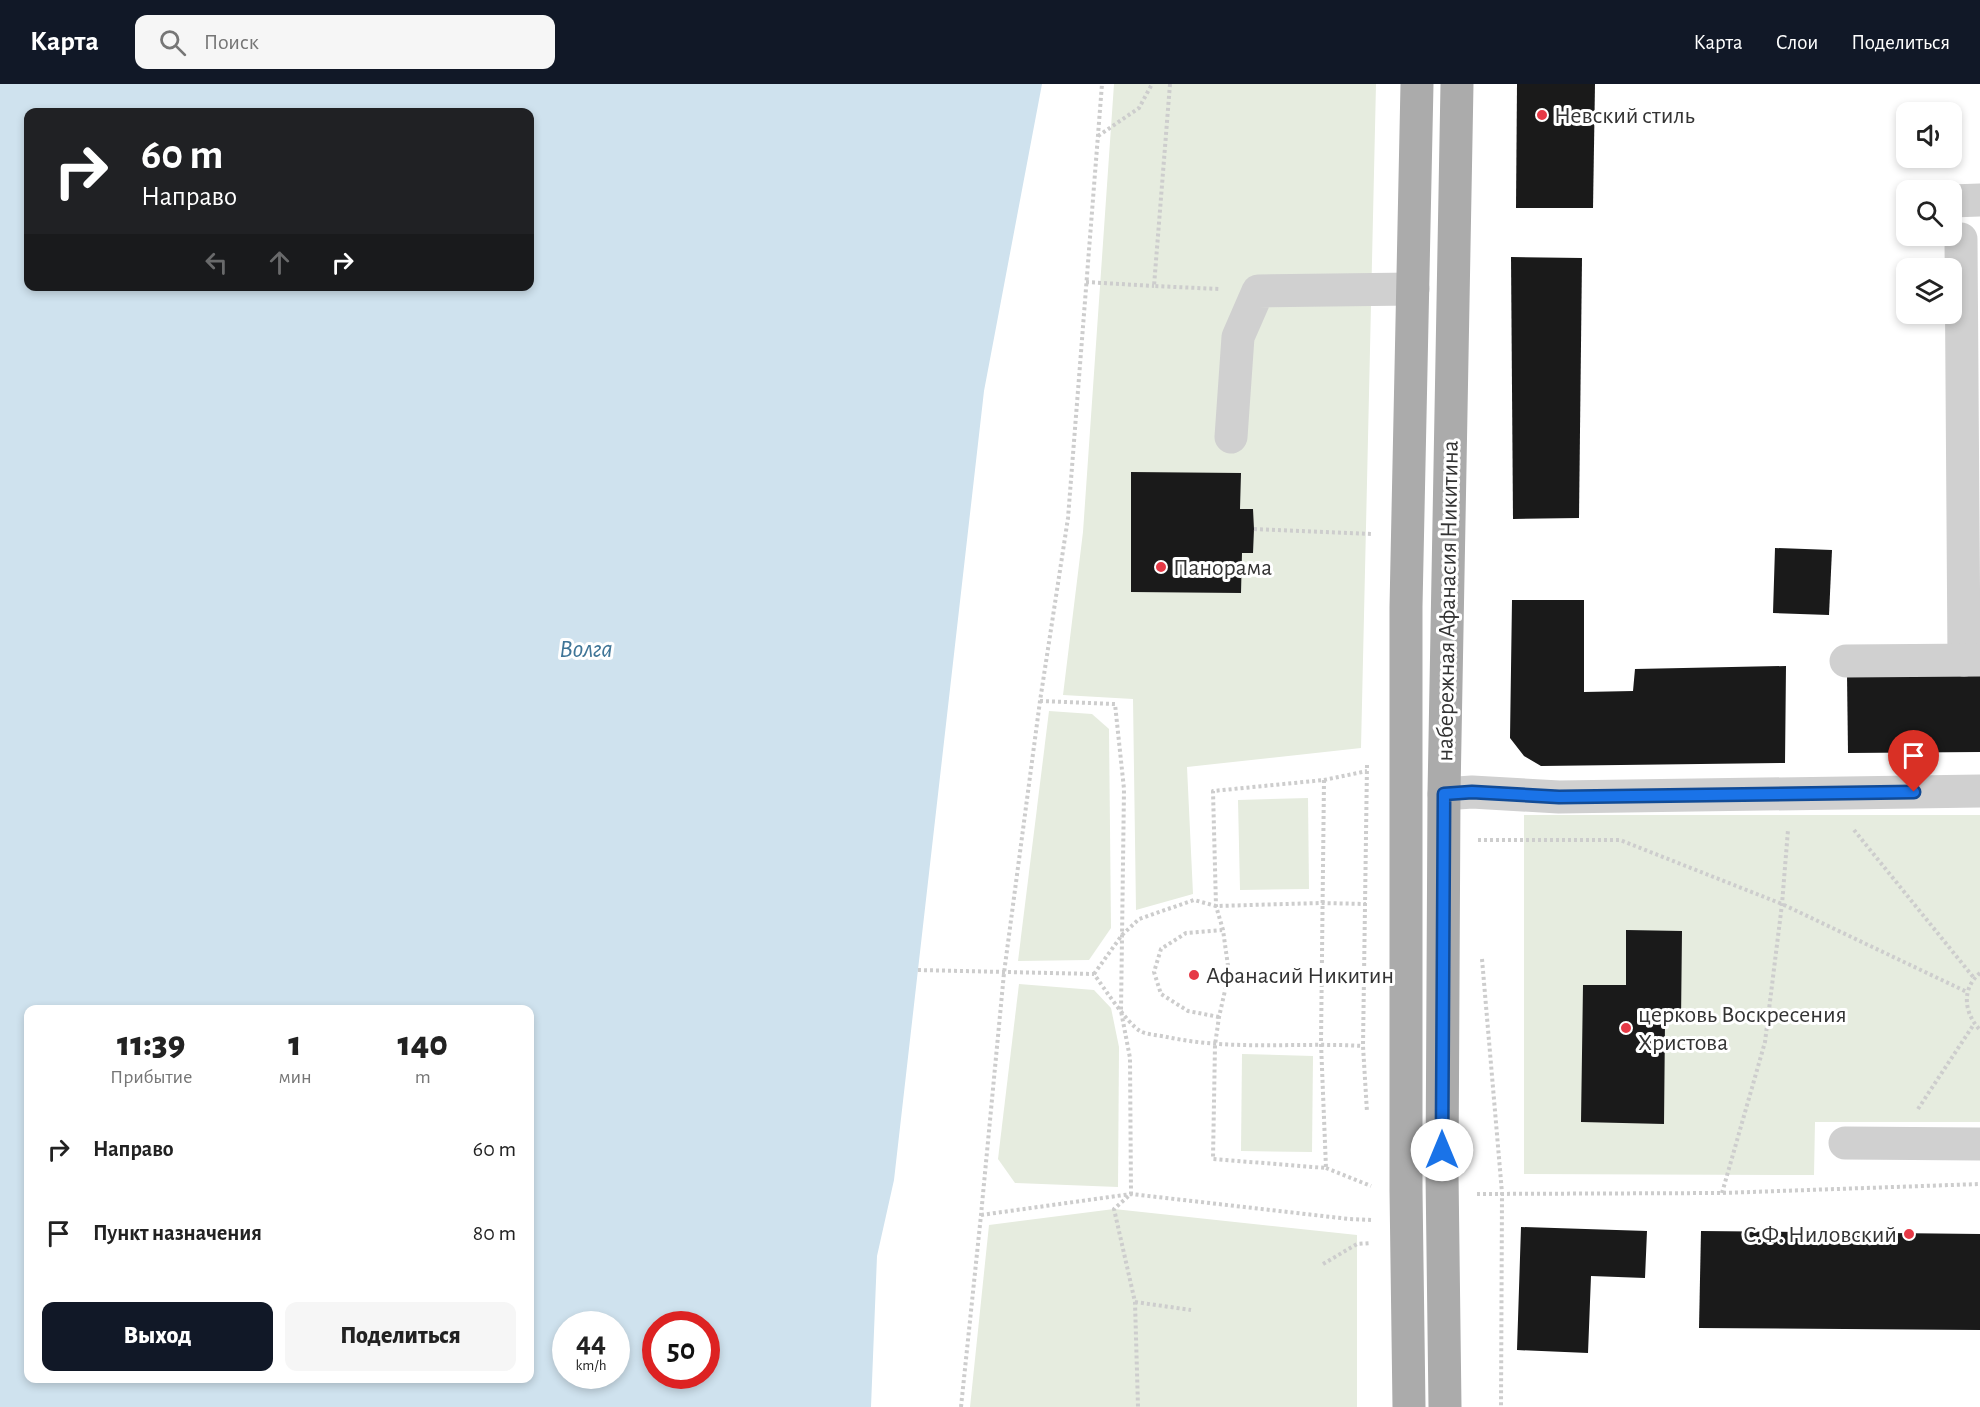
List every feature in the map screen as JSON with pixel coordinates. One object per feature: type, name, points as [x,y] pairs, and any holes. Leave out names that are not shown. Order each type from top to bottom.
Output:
[{"type":"main road","name":"набережная Афанасия Никитина","points":[[1409,1407],[1406,1190],[1406,607],[1417,84]]},
{"type":"main road","name":"набережная Афанасия Никитина","points":[[1445,1407],[1443,1194],[1458,793],[1457,84]]},
{"type":"main road","points":[[1406,794],[1458,793]]},
{"type":"street","points":[[1962,201],[1980,201]]},
{"type":"street","points":[[1846,661],[1972,660],[1961,246]]},
{"type":"street","points":[[1232,437],[1238,337],[1258,291],[1413,289]]},
{"type":"street","points":[[1458,793],[1559,797],[1980,791]]},
{"type":"street","points":[[1845,1143],[1980,1144]]},
{"type":"path","points":[[961,1407],[1004,973],[1040,701],[1068,518],[1102,84]]},
{"type":"path","points":[[1097,136],[1139,108],[1152,84]]},
{"type":"path","points":[[1154,286],[1170,84]]},
{"type":"path","points":[[1086,282],[1258,291]]},
{"type":"path","points":[[1254,529],[1378,534]]},
{"type":"path","points":[[1040,701],[1115,704],[1124,789],[1121,1011],[1130,1058],[1131,1194],[1114,1209],[1135,1302],[1138,1407]]},
{"type":"path","points":[[1367,771],[1324,780],[1213,790],[1216,906],[1229,973],[1215,1045],[1213,1159],[1326,1168],[1371,1186],[1406,1190]]},
{"type":"path","points":[[1324,780],[1320,1043],[1326,1168]]},
{"type":"path","points":[[1458,793],[1472,840],[1620,840],[1782,904],[1968,992]]},
{"type":"path","points":[[1825,793],[1974,978]]},
{"type":"path","points":[[1722,1193],[1764,1042],[1782,904],[1791,794]]},
{"type":"path","points":[[1094,974],[1122,935],[1139,919],[1194,900],[1216,906],[1366,904]]},
{"type":"path","points":[[1219,1017],[1188,1011],[1161,994],[1154,972],[1161,950],[1186,933],[1222,930]]},
{"type":"path","points":[[1482,958],[1502,1193],[1501,1407]]},
{"type":"path","points":[[918,970],[1094,974]]},
{"type":"path","points":[[1094,974],[1121,1011],[1140,1031],[1215,1045],[1320,1043],[1363,1046]]},
{"type":"path","points":[[1980,974],[1974,978],[1966,1004],[1968,1015],[1980,1030]]},
{"type":"path","points":[[1895,1143],[1974,1024]]},
{"type":"path","points":[[1443,1194],[1722,1193],[1980,1184]]},
{"type":"path","points":[[981,1215],[1131,1194],[1372,1220]]},
{"type":"path","points":[[1323,1264],[1357,1244],[1373,1243]]},
{"type":"path","points":[[1135,1302],[1191,1310]]},
{"type":"shaded area","points":[[1114,84],[1376,84],[1361,748],[1187,767],[1193,894],[1136,910],[1133,699],[1063,695],[1083,532]]},
{"type":"shaded area","points":[[1049,711],[1092,714],[1109,729],[1111,928],[1089,960],[1018,961]]},
{"type":"shaded area","points":[[1308,798],[1309,889],[1240,890],[1238,800]]},
{"type":"shaded area","points":[[1524,815],[1980,815],[1980,1122],[1815,1122],[1814,1175],[1524,1174]]},
{"type":"shaded area","points":[[1019,984],[1094,990],[1111,1008],[1119,1047],[1118,1187],[1015,1183],[998,1159]]},
{"type":"shaded area","points":[[1242,1054],[1313,1056],[1312,1152],[1241,1151]]},
{"type":"shaded area","points":[[1114,1209],[1357,1235],[1357,1407],[970,1407],[989,1225]]},
{"type":"water","name":"Волга","points":[[0,84],[1042,84],[984,391],[894,1180],[877,1256],[871,1407],[0,1407]]},
{"type":"building","points":[[1517,84],[1595,84],[1593,208],[1516,208]]},
{"type":"building","points":[[1511,257],[1582,258],[1579,518],[1513,519]]},
{"type":"building","points":[[1131,472],[1241,473],[1240,509],[1253,509],[1254,529],[1253,553],[1242,553],[1241,593],[1131,592]]},
{"type":"building","points":[[1775,548],[1832,550],[1829,615],[1773,613]]},
{"type":"building","points":[[1512,600],[1584,600],[1584,692],[1633,691],[1635,669],[1786,666],[1785,763],[1541,766],[1524,756],[1510,738]]},
{"type":"building","points":[[1980,673],[1980,752],[1848,753],[1847,674]]},
{"type":"building","points":[[1626,930],[1682,931],[1681,1022],[1665,1022],[1664,1124],[1581,1122],[1583,985],[1626,985]]},
{"type":"building","points":[[1521,1227],[1647,1231],[1645,1278],[1591,1276],[1588,1353],[1517,1350]]},
{"type":"building","points":[[1701,1231],[1980,1234],[1980,1330],[1699,1328]]},
{"type":"place","name":"Невский стиль","points":[[1542,115]]},
{"type":"place","name":"Панорама","points":[[1161,567]]},
{"type":"place","name":"Афанасий Никитин","points":[[1194,975]]},
{"type":"place","name":"церковь Воскресения Христова","points":[[1626,1028]]},
{"type":"place","name":"С.Ф. Ниловский","points":[[1909,1234]]},
{"type":"route","points":[[1442,1150],[1444,794],[1472,792],[1559,797],[1914,792]]}]
